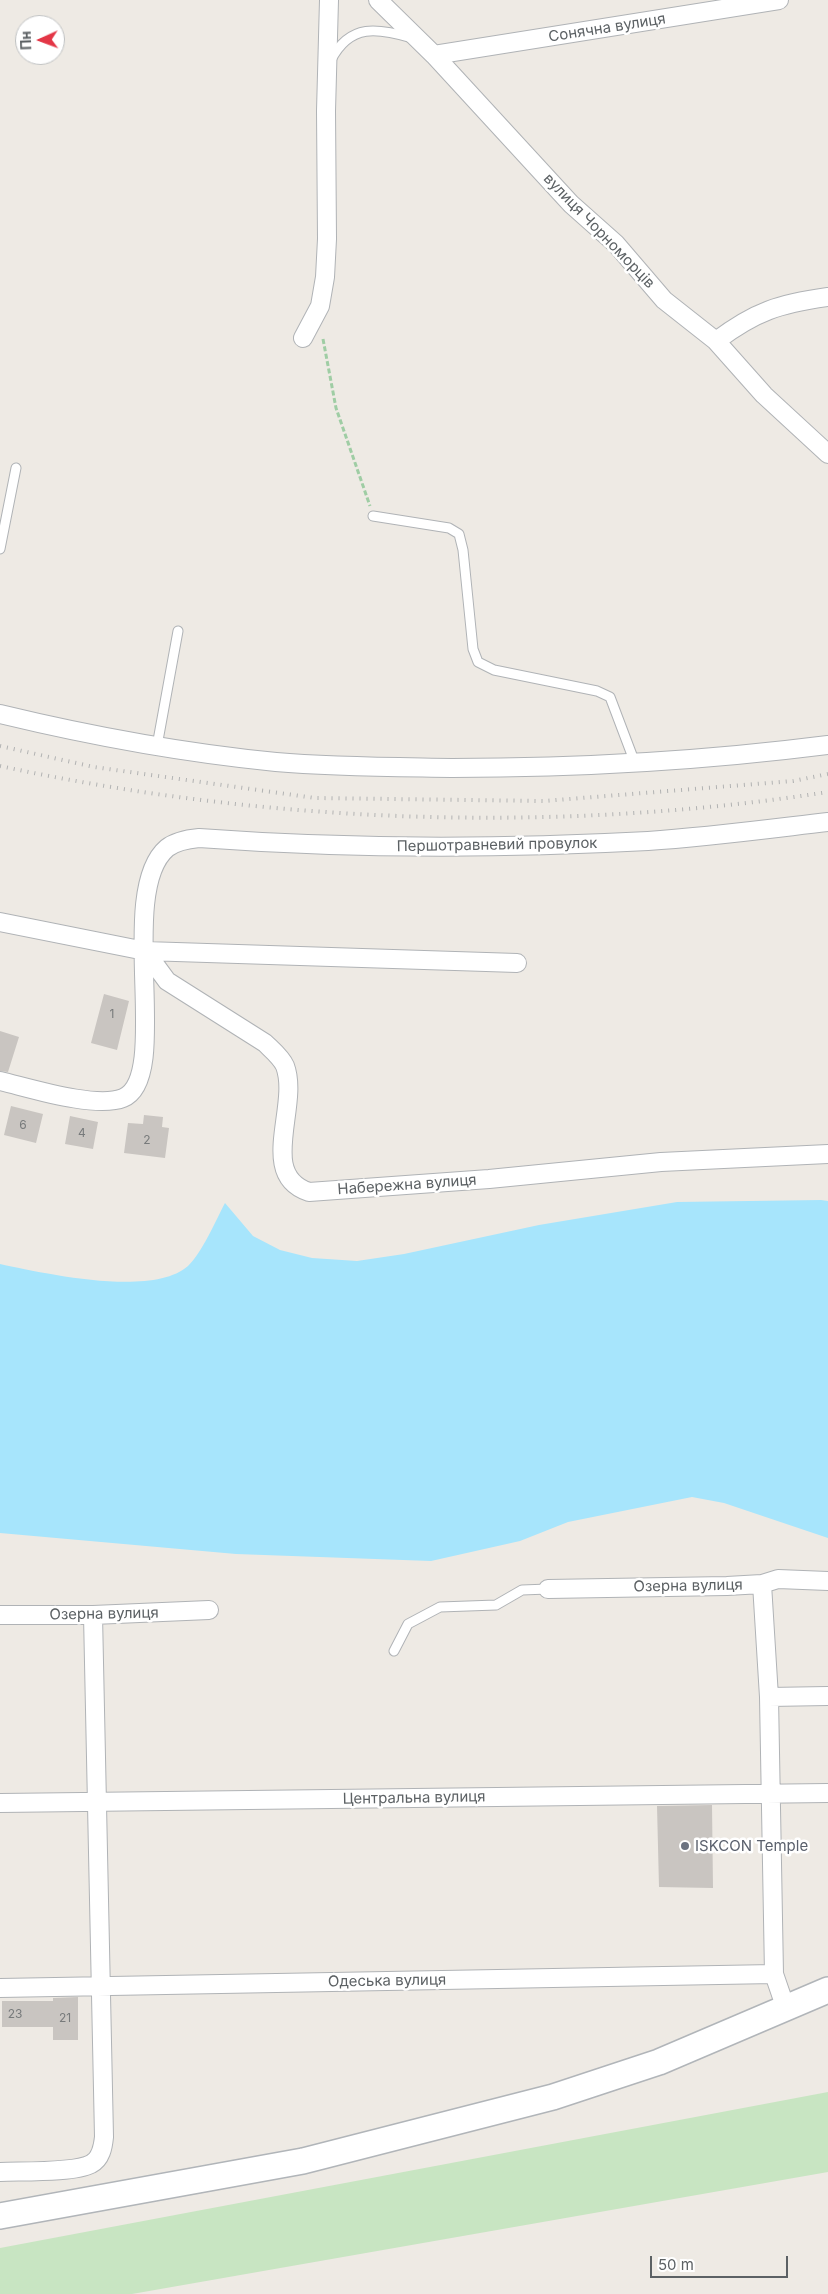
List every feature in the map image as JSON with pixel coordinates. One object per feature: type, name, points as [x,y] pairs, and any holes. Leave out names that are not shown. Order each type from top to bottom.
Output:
[{"type":"main road","points":[[0,2216],[303,2161],[553,2097],[659,2062],[828,1990]]},
{"type":"street","points":[[304,338],[320,306],[325,277],[329,0]]},
{"type":"street","name":"вулиця Чорноморців","points":[[378,0],[434,55],[571,204],[628,257],[664,300],[716,341],[764,394],[828,454]]},
{"type":"street","name":"Сонячна вулиця","points":[[434,55],[779,0]]},
{"type":"street","points":[[716,341],[738,324],[761,312],[797,302],[828,297]]},
{"type":"street","points":[[0,714],[55,727],[157,746],[276,762],[391,767],[543,768],[635,763],[828,745]]},
{"type":"street","name":"Першотравневий провулок","points":[[144,951],[143,922],[150,878],[156,862],[167,848],[182,840],[199,838],[374,847],[488,847],[649,840],[828,822]]},
{"type":"street","points":[[0,922],[144,951],[517,963]]},
{"type":"street","points":[[0,1082],[84,1100],[116,1100],[126,1097],[139,1081],[142,1069],[145,1042],[144,951]]},
{"type":"street","name":"Набережна вулиця","points":[[144,951],[167,982],[265,1043],[277,1054],[284,1065],[288,1089],[281,1162],[291,1183],[296,1188],[309,1192],[489,1179],[660,1162],[828,1154]]},
{"type":"street","name":"Озерна вулиця","points":[[548,1589],[762,1584],[778,1579],[828,1581]]},
{"type":"street","points":[[762,1584],[769,1697],[774,1974],[786,2009]]},
{"type":"street","name":"Озерна вулиця","points":[[0,1615],[93,1615],[209,1610]]},
{"type":"street","points":[[0,2172],[78,2168],[91,2164],[98,2157],[104,2137],[93,1615]]},
{"type":"street","points":[[769,1697],[828,1696]]},
{"type":"street","name":"Центральна вулиця","points":[[0,1803],[828,1793]]},
{"type":"street","name":"Одеська вулиця","points":[[0,1988],[774,1974]]},
{"type":"lane","points":[[327,69],[340,46],[353,35],[366,30],[381,30],[418,39]]},
{"type":"lane","points":[[0,549],[16,468]]},
{"type":"lane","points":[[373,516],[449,528],[458,534],[463,550],[473,649],[478,662],[494,670],[597,691],[610,697],[635,763]]},
{"type":"lane","points":[[157,746],[178,631]]},
{"type":"lane","points":[[394,1652],[408,1624],[440,1607],[496,1605],[522,1590],[548,1589]]},
{"type":"path","points":[[320,306],[323,338],[336,408],[373,516]]},
{"type":"green space","points":[[828,2092],[828,2172],[132,2294],[0,2294],[0,2248]]},
{"type":"water","points":[[828,1201],[828,1538],[724,1503],[692,1497],[568,1522],[520,1541],[431,1561],[236,1554],[0,1533],[0,1264],[69,1277],[124,1282],[149,1280],[171,1275],[188,1266],[193,1260],[225,1203],[253,1236],[280,1250],[312,1258],[357,1261],[404,1254],[539,1225],[677,1202]]},
{"type":"building","points":[[104,994],[129,1001],[117,1050],[91,1043]]},
{"type":"building","points":[[0,1031],[19,1037],[8,1072],[0,1071]]},
{"type":"building","points":[[11,1106],[43,1114],[36,1143],[4,1135]]},
{"type":"building","points":[[144,1115],[163,1117],[162,1127],[169,1128],[165,1158],[124,1153],[128,1123],[143,1124]]},
{"type":"building","points":[[70,1116],[98,1122],[93,1149],[65,1144]]},
{"type":"building","name":"ISKCON Temple","points":[[712,1805],[713,1888],[659,1887],[657,1806]]},
{"type":"building","points":[[78,1997],[78,2040],[53,2040],[53,2027],[2,2027],[2,2001],[53,2001],[53,1998]]},
{"type":"railway","points":[[0,746],[94,767],[315,798],[544,801],[793,781],[828,774]]},
{"type":"railway","points":[[0,766],[102,785],[205,800],[309,811],[413,816],[517,818],[621,814],[725,805],[828,792]]},
{"type":"place","name":"ISKCON Temple","points":[[685,1846]]}]
